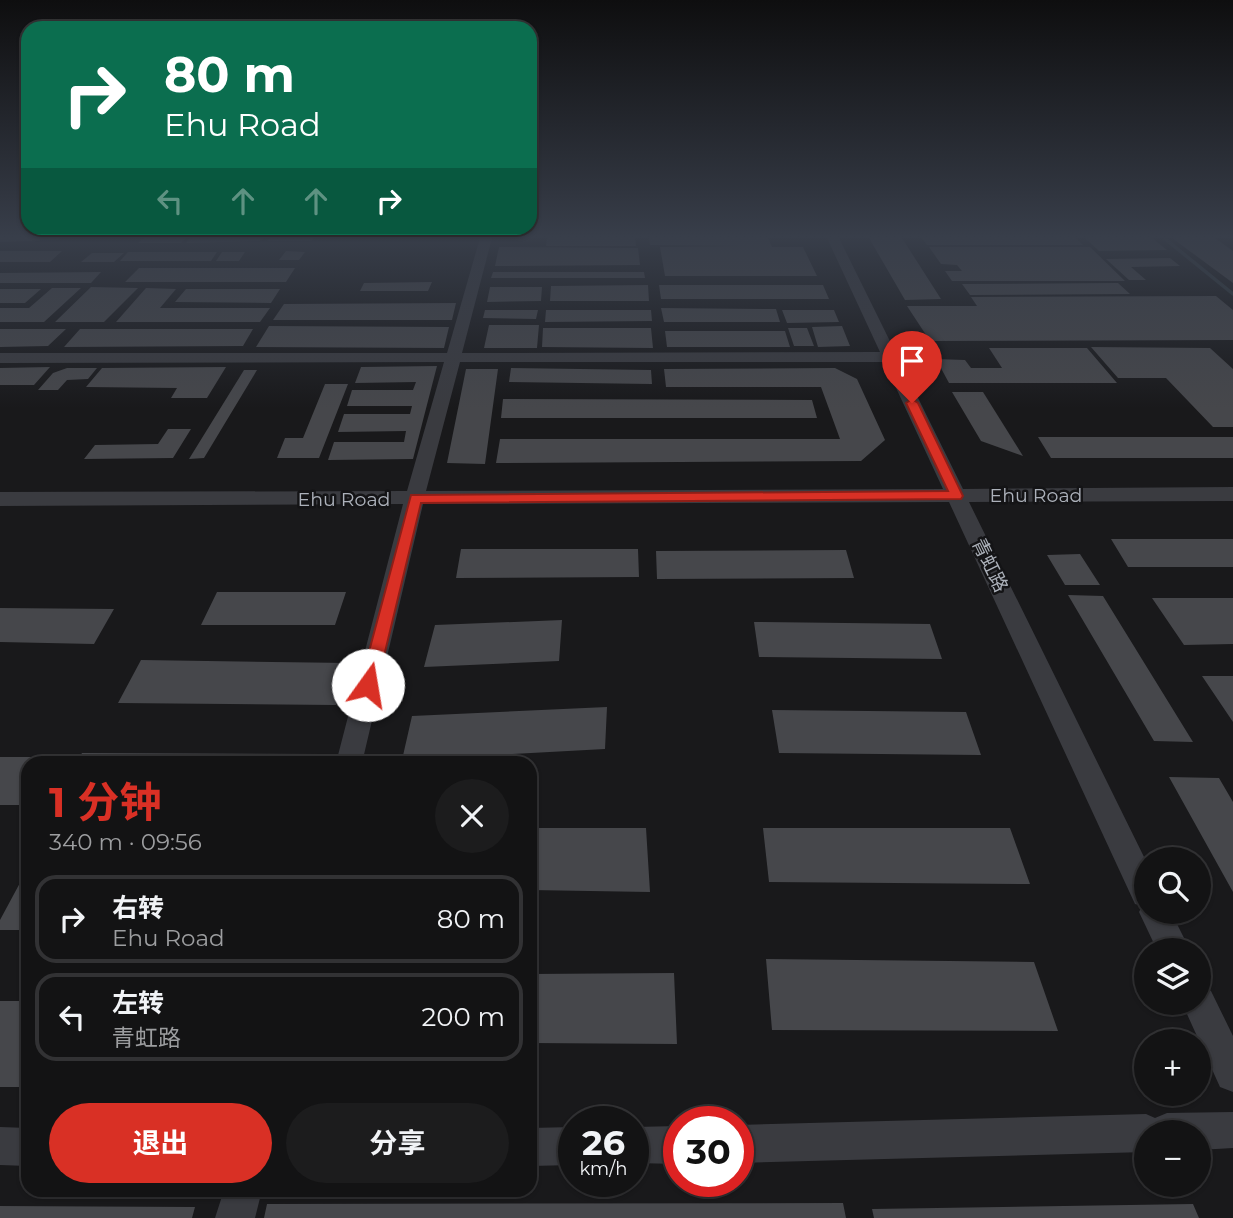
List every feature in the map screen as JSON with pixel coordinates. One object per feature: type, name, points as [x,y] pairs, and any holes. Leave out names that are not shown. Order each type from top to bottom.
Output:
[{"type":"street","points":[[351,756],[469,295]]},
{"type":"street","name":"青虹路","points":[[860,295],[1134,868]]},
{"type":"street","points":[[0,358],[890,357]]},
{"type":"street","name":"Ehu Road","points":[[0,499],[1233,494]]},
{"type":"street","points":[[1205,1015],[1233,1074]]},
{"type":"street","points":[[1211,1131],[1233,1130]]},
{"type":"street","points":[[754,1144],[1134,1133]]},
{"type":"street","points":[[0,1146],[21,1147]]},
{"type":"street","points":[[537,1147],[558,1146]]},
{"type":"street","points":[[235,1218],[241,1197]]},
{"type":"building","points":[[0,295],[34,295],[25,303],[0,303]]},
{"type":"building","points":[[44,295],[74,295],[44,322],[0,322],[0,308],[29,308]]},
{"type":"building","points":[[83,295],[131,295],[104,322],[55,322]]},
{"type":"building","points":[[140,295],[171,295],[160,308],[270,308],[260,322],[116,322]]},
{"type":"building","points":[[181,295],[276,295],[271,303],[175,302]]},
{"type":"building","points":[[488,295],[541,295],[541,301],[487,302]]},
{"type":"building","points":[[550,295],[649,295],[649,301],[550,301]]},
{"type":"building","points":[[660,295],[827,295],[829,299],[661,299]]},
{"type":"building","points":[[902,295],[938,295],[941,299],[905,300]]},
{"type":"building","points":[[1216,296],[1233,310],[1233,340],[930,341],[907,306],[977,306],[971,297]]},
{"type":"building","points":[[456,303],[452,320],[273,320],[284,304]]},
{"type":"building","points":[[661,308],[776,309],[780,322],[664,322]]},
{"type":"building","points":[[485,310],[538,310],[536,319],[483,318]]},
{"type":"building","points":[[546,310],[651,310],[652,321],[545,322]]},
{"type":"building","points":[[782,310],[834,310],[839,322],[787,323]]},
{"type":"building","points":[[489,325],[539,325],[537,348],[484,348]]},
{"type":"building","points":[[269,326],[449,327],[444,348],[256,347]]},
{"type":"building","points":[[842,326],[850,346],[818,347],[812,327]]},
{"type":"building","points":[[543,328],[651,328],[653,348],[542,347]]},
{"type":"building","points":[[788,328],[807,328],[814,346],[794,346]]},
{"type":"building","points":[[0,329],[66,329],[48,346],[0,347]]},
{"type":"building","points":[[80,329],[253,329],[243,346],[64,347]]},
{"type":"building","points":[[665,331],[785,331],[790,347],[667,347]]},
{"type":"building","points":[[1091,347],[1210,348],[1233,369],[1233,427],[1213,427],[1166,378],[1118,378]]},
{"type":"building","points":[[989,348],[1087,348],[1117,383],[949,383],[936,359],[965,360],[971,368],[1002,368]]},
{"type":"building","points":[[437,366],[413,459],[328,460],[334,442],[404,442],[406,431],[338,432],[344,414],[410,414],[412,406],[347,406],[352,390],[413,390],[416,382],[355,383],[361,367]]},
{"type":"building","points":[[50,367],[34,385],[0,385],[0,368]]},
{"type":"building","points":[[226,367],[207,398],[171,398],[177,388],[86,387],[102,368]]},
{"type":"building","points":[[67,368],[97,368],[88,379],[67,380],[58,390],[38,390],[53,373]]},
{"type":"building","points":[[511,368],[651,370],[652,384],[509,382]]},
{"type":"building","points":[[835,368],[857,379],[885,440],[861,461],[496,463],[500,439],[840,439],[821,387],[666,387],[664,369]]},
{"type":"building","points":[[466,369],[498,369],[485,464],[447,463]]},
{"type":"building","points":[[244,370],[257,370],[204,458],[189,459]]},
{"type":"building","points":[[325,384],[348,384],[319,458],[277,458],[285,438],[303,438]]},
{"type":"building","points":[[952,392],[983,392],[1023,456],[981,441]]},
{"type":"building","points":[[503,399],[812,400],[817,418],[501,418]]},
{"type":"building","points":[[168,429],[191,429],[173,458],[84,459],[95,445],[158,444]]},
{"type":"building","points":[[1038,437],[1233,437],[1233,458],[1051,458]]},
{"type":"building","points":[[1111,539],[1233,539],[1233,567],[1128,567]]},
{"type":"building","points":[[461,549],[638,549],[639,577],[456,578]]},
{"type":"building","points":[[846,550],[854,578],[657,579],[656,551]]},
{"type":"building","points":[[1080,554],[1100,585],[1065,585],[1047,555]]},
{"type":"building","points":[[217,592],[346,592],[335,625],[201,625]]},
{"type":"building","points":[[1068,595],[1103,596],[1193,742],[1154,741]]},
{"type":"building","points":[[1152,598],[1233,598],[1233,644],[1184,645]]},
{"type":"building","points":[[0,608],[114,609],[94,644],[0,642]]},
{"type":"building","points":[[562,620],[559,661],[424,667],[435,625]]},
{"type":"building","points":[[754,622],[930,624],[942,659],[759,657]]},
{"type":"building","points":[[141,660],[349,663],[336,705],[118,703]]},
{"type":"building","points":[[1202,676],[1233,676],[1233,722]]},
{"type":"building","points":[[607,707],[605,749],[476,756],[403,756],[412,716]]},
{"type":"building","points":[[772,710],[966,712],[981,755],[779,753]]},
{"type":"building","points":[[82,753],[325,754],[324,756],[80,756]]},
{"type":"building","points":[[0,757],[21,757],[21,805],[0,805]]},
{"type":"building","points":[[1169,777],[1219,778],[1233,802],[1233,892],[1211,852],[1211,847],[1208,847]]},
{"type":"building","points":[[537,828],[646,828],[650,892],[537,890]]},
{"type":"building","points":[[763,828],[1010,828],[1030,884],[769,882]]},
{"type":"building","points":[[21,881],[21,930],[0,930],[0,920]]},
{"type":"building","points":[[766,959],[1034,962],[1058,1031],[772,1030]]},
{"type":"building","points":[[674,973],[677,1044],[537,1043],[537,974]]},
{"type":"building","points":[[0,1001],[21,1001],[21,1087],[0,1087]]},
{"type":"building","points":[[843,1203],[846,1218],[264,1218],[267,1204]]},
{"type":"building","points":[[1193,1204],[1199,1218],[874,1218],[872,1209]]},
{"type":"building","points":[[0,1206],[195,1207],[192,1218],[0,1218]]},
{"type":"route","points":[[368,685],[415,499],[957,496],[912,403]]}]
